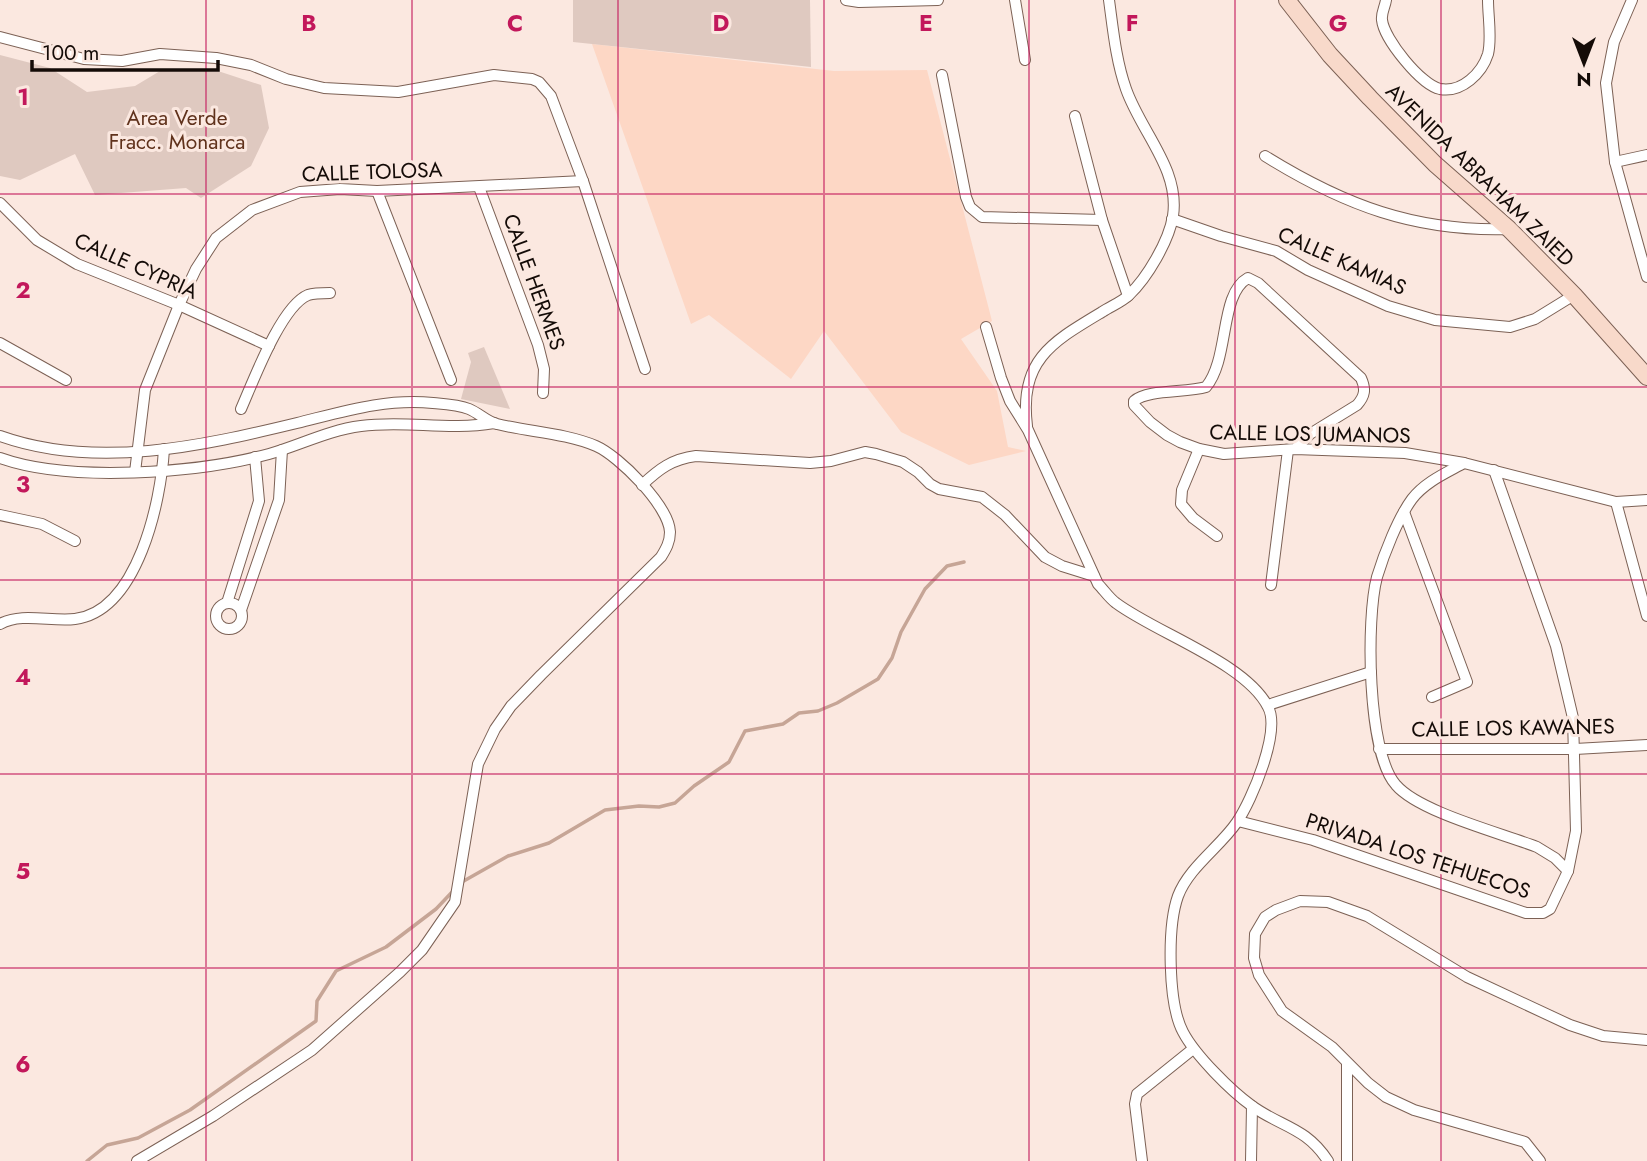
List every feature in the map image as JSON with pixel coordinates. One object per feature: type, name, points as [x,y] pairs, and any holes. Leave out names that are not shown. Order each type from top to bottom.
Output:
[{"type":"street","points":[[849,1],[938,0]]},
{"type":"street","points":[[1015,0],[1025,60]]},
{"type":"street","points":[[1028,430],[1027,387],[1038,359],[1050,345],[1128,296],[1146,274],[1172,219],[1173,185],[1126,89],[1119,66],[1108,0]]},
{"type":"street","name":"AVENIDA ABRAHAM ZAIED","points":[[1288,0],[1330,55],[1370,98],[1435,164],[1509,229],[1574,295],[1647,377]]},
{"type":"street","points":[[1388,1],[1381,16],[1382,24],[1405,61],[1427,82],[1439,89],[1468,82],[1482,69],[1489,51],[1488,0]]},
{"type":"street","points":[[1632,0],[1614,42],[1606,83],[1615,162],[1647,278]]},
{"type":"street","points":[[0,37],[84,59],[122,61],[160,54],[216,58],[250,65],[286,79],[324,88],[398,92],[494,75],[539,82],[551,96],[583,181],[645,369]]},
{"type":"street","points":[[942,75],[966,197],[975,212],[993,218],[1102,220]]},
{"type":"street","points":[[1075,116],[1102,220],[1128,296]]},
{"type":"street","points":[[1615,162],[1647,155]]},
{"type":"street","points":[[1265,156],[1360,205],[1406,219],[1437,227],[1509,229]]},
{"type":"street","name":"CALLE TOLOSA","points":[[135,472],[145,390],[179,305],[196,269],[216,238],[253,210],[300,192],[583,181]]},
{"type":"street","name":"CALLE HERMES","points":[[479,187],[538,345],[544,369],[543,393]]},
{"type":"street","points":[[377,191],[451,380]]},
{"type":"street","name":"CALLE CYPRIA","points":[[0,203],[37,240],[77,264],[179,305],[269,346]]},
{"type":"street","name":"CALLE KAMIAS","points":[[1172,219],[1265,247],[1308,270],[1388,306],[1434,320],[1510,327],[1535,319],[1574,295]]},
{"type":"street","points":[[1199,449],[1167,435],[1136,409],[1133,403],[1140,396],[1187,392],[1206,387],[1218,370],[1232,300],[1242,281],[1250,278],[1361,378],[1364,385],[1362,399],[1357,405],[1310,434],[1291,450],[1270,585]]},
{"type":"street","points":[[241,409],[269,346],[292,307],[308,295],[330,293]]},
{"type":"street","points":[[986,327],[1010,401],[1028,430],[1094,576],[1113,601],[1244,679],[1268,705],[1272,716],[1264,762],[1238,821],[1189,878],[1178,896],[1171,929],[1173,994],[1177,1018],[1193,1049],[1252,1106],[1308,1136],[1328,1161]]},
{"type":"street","points":[[0,343],[66,380]]},
{"type":"street","points":[[0,436],[54,451],[87,453],[164,449],[224,441],[377,404],[433,402],[469,409],[494,423],[596,446],[611,455],[642,485],[665,517],[670,535],[661,557],[511,706],[495,729],[478,764],[455,902],[422,950],[313,1050],[213,1116],[137,1161]]},
{"type":"street","points":[[0,458],[43,469],[163,471],[255,457],[358,426],[382,424],[468,428],[494,423]]},
{"type":"street","points":[[2,623],[28,619],[74,619],[100,611],[112,602],[121,591],[141,553],[159,498],[164,449]]},
{"type":"street","name":"CALLE LOS JUMANOS","points":[[1217,536],[1193,518],[1181,504],[1182,490],[1199,449],[1224,454],[1291,450],[1405,453],[1464,463],[1616,502],[1647,500]]},
{"type":"street","points":[[241,610],[279,500],[282,450]]},
{"type":"street","points":[[642,485],[662,467],[682,458],[696,456],[810,463],[831,461],[865,452],[876,454],[903,462],[939,489],[982,497],[1005,514],[1045,557],[1062,566],[1094,576]]},
{"type":"street","points":[[227,603],[259,501],[255,457]]},
{"type":"street","points":[[1464,463],[1426,485],[1412,498],[1377,577],[1370,636],[1379,749],[1394,783],[1413,800],[1537,846],[1568,871]]},
{"type":"street","name":"PRIVADA LOS TEHUECOS","points":[[1238,821],[1313,840],[1526,913],[1543,913],[1550,909],[1568,871],[1576,831],[1573,718],[1556,646],[1493,470]]},
{"type":"street","points":[[1616,502],[1647,616]]},
{"type":"street","points":[[1404,512],[1466,682],[1432,697]]},
{"type":"street","points":[[0,515],[42,524],[75,541]]},
{"type":"street","points":[[227,603],[235,604],[241,610],[243,618],[239,625],[233,628],[224,628],[218,623],[217,614],[220,607],[227,603]]},
{"type":"street","points":[[1268,705],[1371,672]]},
{"type":"street","name":"CALLE LOS KAWANES","points":[[1379,749],[1575,749],[1647,745]]},
{"type":"street","points":[[1540,1161],[1525,1142],[1414,1110],[1386,1097],[1332,1047],[1282,1011],[1256,969],[1253,946],[1259,924],[1276,910],[1300,901],[1328,902],[1367,916],[1467,977],[1570,1025],[1603,1036],[1647,1040]]},
{"type":"street","points":[[1142,1161],[1135,1104],[1137,1094],[1193,1049]]},
{"type":"street","points":[[1347,1063],[1347,1161]]},
{"type":"street","points":[[1251,1161],[1252,1106]]},
{"type":"shaded area","points":[[592,44],[834,71],[927,70],[992,321],[961,339],[997,391],[1008,447],[1026,451],[969,465],[901,432],[824,331],[791,379],[709,315],[691,324]]},
{"type":"green space","points":[[573,0],[810,0],[811,67],[573,42]]},
{"type":"green space","name":"Area Verde Fracc. Monarca","points":[[0,55],[50,68],[87,92],[135,86],[160,71],[221,72],[261,85],[269,128],[251,166],[201,198],[186,188],[95,195],[75,154],[20,180],[0,176]]},
{"type":"green space","points":[[484,347],[510,409],[461,399],[471,362],[468,353]]},
{"type":"waterway","points":[[462,882],[508,856],[549,843],[605,810],[639,806],[659,807],[675,803],[729,762],[745,731],[783,724],[799,713],[818,711],[878,679],[892,658],[901,632],[925,589],[947,566],[964,562]]},
{"type":"waterway","points":[[87,1161],[107,1145],[138,1138],[190,1110],[316,1021],[317,1001],[336,971],[386,947],[436,909],[454,890]]}]
